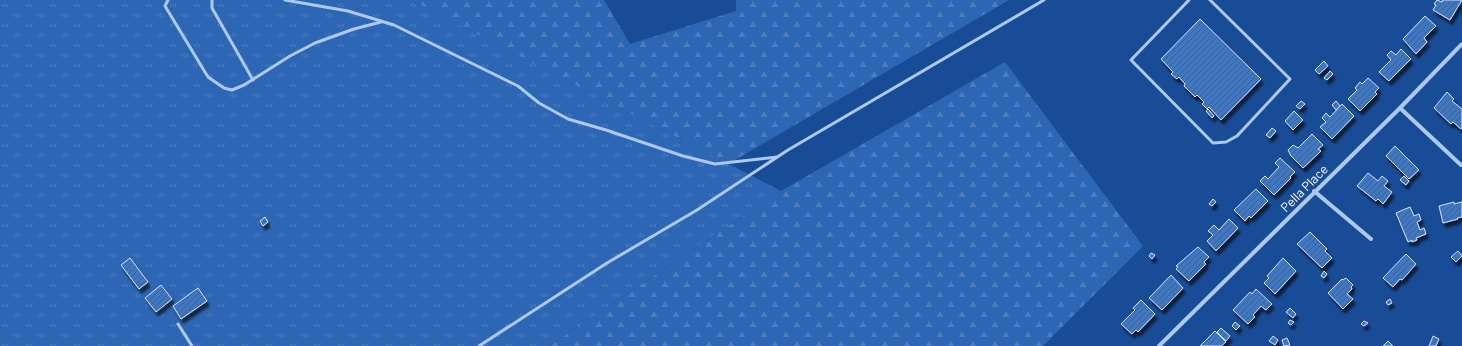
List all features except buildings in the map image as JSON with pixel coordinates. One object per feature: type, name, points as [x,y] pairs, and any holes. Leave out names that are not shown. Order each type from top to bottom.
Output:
[{"type":"street","name":"Pella Place","points":[[1159,346],[1314,191],[1400,108],[1462,44]]},
{"type":"street","points":[[1400,108],[1462,165]]},
{"type":"street","points":[[1314,191],[1371,239]]},
{"type":"lane","points":[[168,0],[165,6],[208,77],[224,88],[232,90],[253,80],[290,56],[315,43],[382,21]]},
{"type":"lane","points":[[212,0],[212,8],[253,80]]},
{"type":"lane","points":[[285,0],[348,11],[394,25],[518,86],[539,103],[568,119],[683,156],[715,164],[778,156]]},
{"type":"lane","points":[[479,346],[607,263],[697,210],[778,156],[1044,0]]},
{"type":"lane","points":[[1189,0],[1131,60],[1213,143],[1226,142],[1237,136],[1290,79],[1210,0]]},
{"type":"lane","points":[[178,324],[192,346]]},
{"type":"green space","points":[[0,0],[411,0],[781,191],[549,346],[0,346]]},
{"type":"green space","points":[[411,0],[604,0],[630,44],[736,11],[736,0],[1009,0],[728,164]]},
{"type":"green space","points":[[1005,62],[1143,246],[1043,346],[549,346],[781,191]]}]
